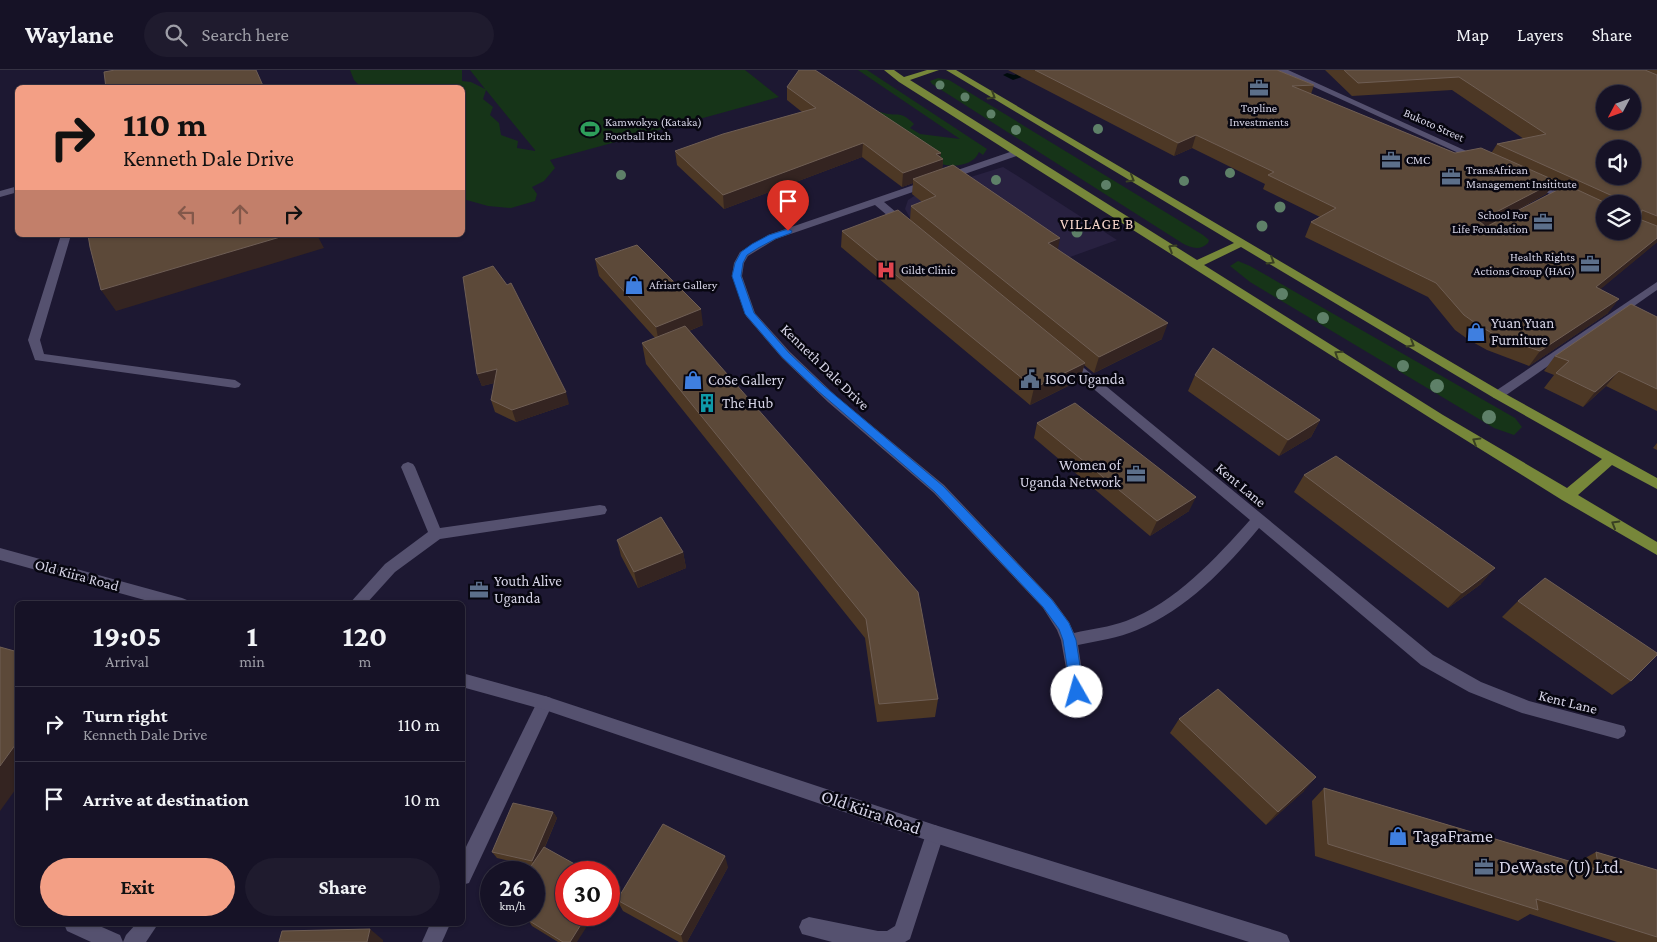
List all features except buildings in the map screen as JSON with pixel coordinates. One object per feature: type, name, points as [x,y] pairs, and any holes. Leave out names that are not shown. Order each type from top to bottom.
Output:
[{"type":"main road","points":[[888,70],[1439,418],[1657,549]]},
{"type":"main road","points":[[902,80],[935,70]]},
{"type":"main road","points":[[950,70],[1498,395],[1657,484]]},
{"type":"main road","points":[[1197,264],[1241,243]]},
{"type":"main road","points":[[1567,496],[1611,459]]},
{"type":"street","name":"Bukoto Street","points":[[1281,70],[1486,162]]},
{"type":"street","name":"Kenneth Dale Drive","points":[[1019,152],[772,237],[744,254],[739,263],[737,276],[750,314],[786,355],[826,393],[939,489],[1048,604],[1064,626],[1070,640],[1077,692]]},
{"type":"street","points":[[1521,178],[1553,196],[1596,213]]},
{"type":"street","points":[[0,194],[15,190]]},
{"type":"street","points":[[877,201],[915,233]]},
{"type":"street","points":[[65,237],[34,340],[39,357],[235,384]]},
{"type":"street","points":[[1498,395],[1657,286]]},
{"type":"street","name":"Kent Lane","points":[[1058,353],[1427,660],[1447,673],[1475,687],[1528,708],[1618,731]]},
{"type":"street","points":[[408,467],[436,534]]},
{"type":"street","points":[[359,601],[390,568],[436,534],[600,510]]},
{"type":"street","points":[[1070,640],[1119,630],[1153,614],[1226,558],[1258,520]]},
{"type":"street","name":"Old Kiira Road","points":[[0,554],[171,601]]},
{"type":"street","name":"Old Kiira Road","points":[[465,681],[545,703],[935,834],[1280,942]]},
{"type":"street","points":[[465,870],[545,703]]},
{"type":"street","points":[[809,927],[887,941],[903,932],[935,834]]},
{"type":"street","points":[[78,926],[113,942]]},
{"type":"street","points":[[133,942],[146,926]]},
{"type":"street","points":[[432,942],[439,926]]},
{"type":"shaded area","points":[[1003,167],[1117,240],[990,286],[910,218],[905,209],[908,200],[919,193]]},
{"type":"green space","name":"Kamwokya (Kataka) Football Pitch","points":[[350,70],[462,70],[462,81],[471,82],[485,89],[470,70],[745,70],[779,97],[550,160],[555,168],[544,181],[532,187],[537,194],[535,201],[511,208],[488,206],[465,200],[465,85],[359,85],[354,80]],"holes":[[[486,90],[535,151],[517,148],[518,141],[501,135],[499,123],[490,115],[493,107],[483,99]]]},
{"type":"green space","points":[[858,70],[867,70],[987,149],[983,155],[979,152],[968,163],[952,166],[942,164],[942,158],[929,155],[860,105],[884,113],[906,117],[914,124],[910,128],[920,134],[960,139]]},
{"type":"green space","points":[[938,78],[949,80],[1203,235],[1209,240],[1208,243],[1205,246],[1195,248],[1182,243],[930,81]]},
{"type":"green space","points":[[1238,261],[1250,266],[1515,418],[1522,427],[1514,435],[1494,428],[1250,282],[1230,266]]},
{"type":"waterway","points":[[1007,75],[1013,78],[1038,70]]},
{"type":"place","name":"Topline Investments","points":[[1259,88]]},
{"type":"place","name":"Kamwokya (Kataka) Football Pitch","points":[[590,129]]},
{"type":"place","name":"CMC","points":[[1391,160]]},
{"type":"place","name":"TransAfrican Management Insititute","points":[[1451,177]]},
{"type":"place","name":"School For Life Foundation","points":[[1543,222]]},
{"type":"place","name":"Health Rights Actions Group (HAG)","points":[[1590,264]]},
{"type":"place","name":"Gildt Clinic","points":[[886,270]]},
{"type":"place","name":"Afriart Gallery","points":[[634,285]]},
{"type":"place","name":"Yuan Yuan Furniture","points":[[1476,332]]},
{"type":"place","name":"ISOC Uganda","points":[[1030,379]]},
{"type":"place","name":"CoSe Gallery","points":[[693,380]]},
{"type":"place","name":"The Hub","points":[[707,403]]},
{"type":"place","name":"Women of Uganda Network","points":[[1136,474]]},
{"type":"place","name":"Youth Alive Uganda","points":[[479,590]]},
{"type":"place","name":"TagaFrame","points":[[1398,836]]},
{"type":"place","name":"DeWaste (U) Ltd.","points":[[1484,867]]},
{"type":"district","name":"VILLAGE B","points":[[1097,224]]},
{"type":"route","points":[[788,231],[755,246],[744,254],[739,263],[737,276],[750,314],[786,355],[832,399],[939,489],[1048,604],[1064,626],[1070,640],[1077,692]]}]
